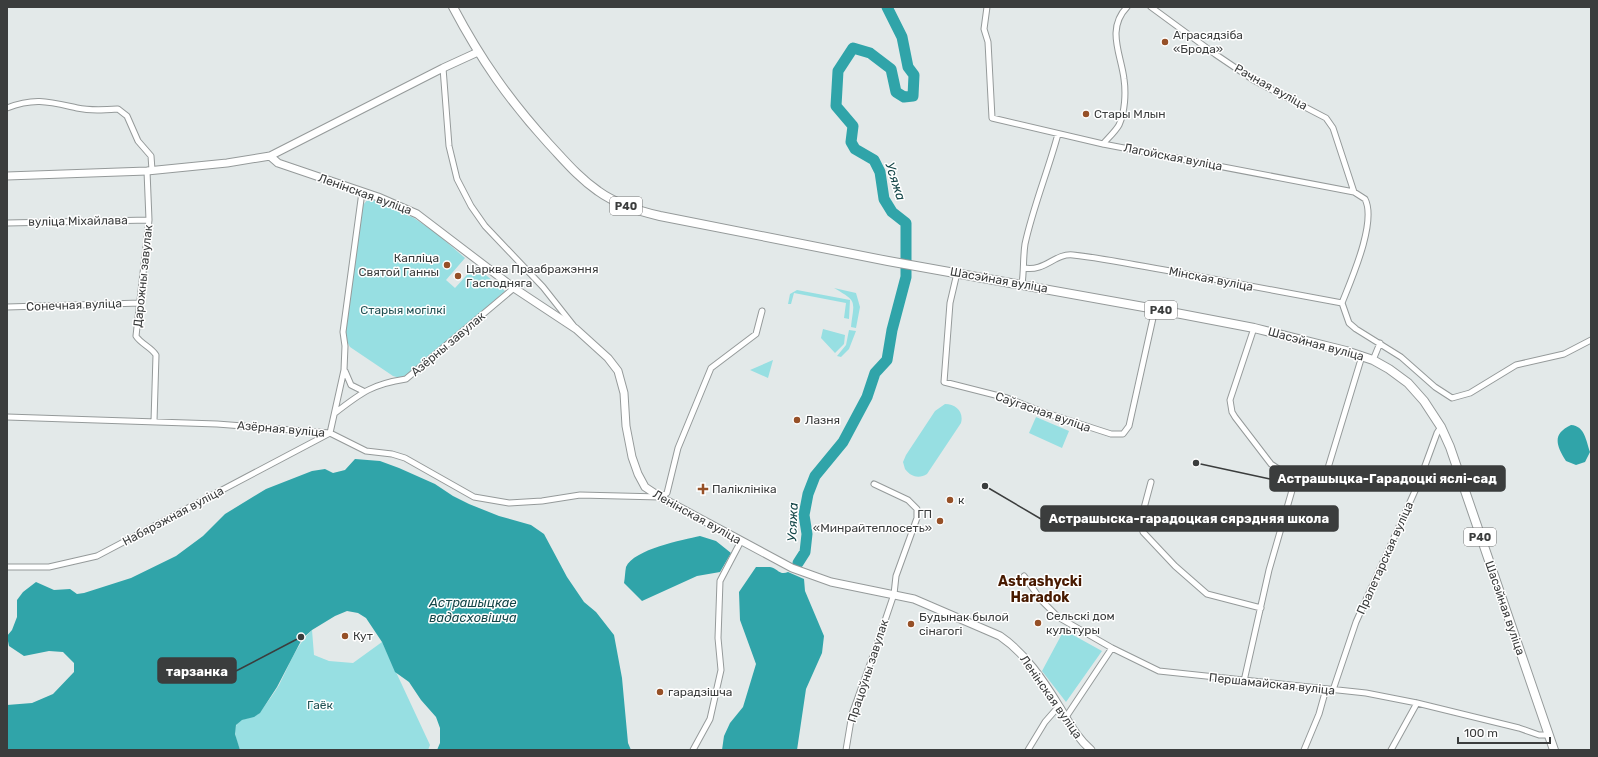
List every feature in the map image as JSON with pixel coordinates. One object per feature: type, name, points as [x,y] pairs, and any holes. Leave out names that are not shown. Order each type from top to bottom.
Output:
[{"type":"main road","name":"Р40","points":[[453,7],[478,52]]},
{"type":"main road","name":"Шасэйная вуліца","points":[[478,52],[512,102],[568,165],[599,192],[622,205],[660,216],[888,261],[1022,284],[1254,328],[1362,356],[1389,368],[1408,383],[1424,401],[1441,427],[1452,454],[1554,750]]},
{"type":"street","name":"Лагойская вуліца","points":[[986,7],[984,29],[988,42],[992,118],[1103,144],[1354,192]]},
{"type":"street","points":[[1103,144],[1119,124],[1124,106],[1124,79],[1116,48],[1116,31],[1122,12],[1127,7]]},
{"type":"street","name":"Рачная вуліца","points":[[1151,7],[1255,81],[1326,118],[1333,128],[1354,192]]},
{"type":"street","points":[[7,176],[150,170],[227,164],[270,156],[443,68],[478,52]]},
{"type":"street","points":[[443,68],[450,146],[457,179],[471,206],[485,226],[543,287],[576,329]]},
{"type":"street","name":"Дарожны завулак","points":[[7,108],[21,102],[43,100],[78,108],[100,110],[118,109],[127,116],[138,141],[151,156],[149,220],[141,303],[136,336],[156,355],[154,421]]},
{"type":"street","points":[[1022,284],[1025,247],[1030,225],[1058,134]]},
{"type":"street","name":"Ленінская вуліца","points":[[270,156],[278,163],[362,192],[417,214],[514,288],[576,329],[608,358],[618,371],[624,393],[632,457],[638,474],[645,487],[660,497],[792,568],[831,582],[914,599],[975,623],[1000,636],[1024,656],[1059,706],[1074,733],[1091,750]]},
{"type":"street","points":[[330,434],[336,413],[344,370],[345,346],[343,332],[362,192]]},
{"type":"street","points":[[1354,192],[1365,199],[1368,205],[1362,252],[1342,303],[1349,323],[1401,357],[1443,394],[1456,398],[1474,391],[1516,365],[1564,354],[1591,340]]},
{"type":"street","name":"вуліца Міхайлава","points":[[7,222],[149,220]]},
{"type":"street","name":"Мінская вуліца","points":[[1024,268],[1041,268],[1057,258],[1070,255],[1113,261],[1342,303]]},
{"type":"street","name":"Саўгасная вуліца","points":[[957,273],[950,303],[944,382],[1007,398],[1040,411],[1111,434],[1122,434],[1129,426],[1155,309]]},
{"type":"street","name":"Азёрны завулак","points":[[336,413],[363,391],[395,379],[406,379],[514,288]]},
{"type":"street","name":"Сонечная вуліца","points":[[7,308],[141,303]]},
{"type":"street","points":[[660,497],[667,493],[678,448],[711,368],[756,334],[762,311]]},
{"type":"street","points":[[1254,328],[1230,400],[1232,412],[1272,464],[1295,480],[1314,485],[1324,481],[1362,356]]},
{"type":"street","points":[[1373,360],[1380,344]]},
{"type":"street","points":[[344,370],[351,384],[363,391]]},
{"type":"street","name":"Азёрная вуліца","points":[[7,417],[154,421],[260,426],[330,434],[366,451],[392,454],[405,458],[474,497],[509,503],[542,501],[580,495],[660,497]]},
{"type":"street","name":"Пралетарская вуліца","points":[[1333,690],[1356,622],[1419,482],[1441,427]]},
{"type":"street","name":"Набярэжная вуліца","points":[[7,566],[49,567],[97,556],[330,434]]},
{"type":"street","points":[[1244,681],[1279,532],[1295,480]]},
{"type":"street","points":[[1151,482],[1140,523],[1143,532],[1175,566],[1207,594],[1261,608]]},
{"type":"street","name":"Працоўны завулак","points":[[846,750],[852,714],[894,594],[896,576],[917,518],[918,509],[908,500],[874,484]]},
{"type":"street","points":[[693,750],[710,719],[721,670],[718,638],[720,581],[741,541]]},
{"type":"street","name":"Першамайская вуліца","points":[[1024,576],[1041,600],[1058,617],[1112,648],[1159,671],[1366,693],[1417,703],[1519,728],[1539,735],[1548,735]]},
{"type":"street","points":[[1066,717],[1112,648]]},
{"type":"street","points":[[1304,750],[1320,714],[1326,689]]},
{"type":"street","points":[[1391,750],[1417,703]]},
{"type":"street","points":[[1028,750],[1045,722],[1059,706]]},
{"type":"green space","name":"Старыя могілкі","points":[[369,198],[414,218],[436,233],[465,258],[446,280],[455,288],[475,266],[505,291],[406,377],[400,378],[393,376],[350,347],[345,338],[363,205]]},
{"type":"green space","points":[[834,288],[856,293],[860,307],[856,328],[851,327],[853,303],[851,299]]},
{"type":"green space","points":[[797,290],[850,300],[849,319],[844,318],[846,303],[794,293],[791,304],[788,304],[790,294]]},
{"type":"green space","points":[[823,329],[845,335],[844,344],[835,353],[821,338]]},
{"type":"green space","points":[[849,330],[856,331],[849,349],[841,357],[837,356],[846,345]]},
{"type":"green space","points":[[773,360],[768,378],[750,370]]},
{"type":"green space","points":[[945,404],[953,405],[958,409],[962,419],[961,423],[927,474],[918,477],[912,475],[905,469],[903,462],[906,455],[935,411]]},
{"type":"green space","points":[[1036,417],[1069,431],[1062,448],[1029,433]]},
{"type":"green space","name":"Гаёк","points":[[312,630],[314,655],[329,661],[353,663],[382,642],[430,745],[428,750],[240,750],[235,735],[236,726],[244,719],[255,716],[261,711],[275,692],[297,649]]},
{"type":"green space","points":[[1064,630],[1102,651],[1066,702],[1042,671]]},
{"type":"water","points":[[1571,425],[1576,426],[1582,431],[1590,452],[1585,462],[1576,465],[1566,461],[1558,445],[1558,436],[1565,428]]},
{"type":"water","name":"Астрашыцкае вадасховішча","points":[[355,459],[380,461],[399,468],[435,484],[453,496],[469,504],[499,516],[531,525],[544,534],[567,577],[584,602],[596,612],[614,635],[622,678],[628,743],[631,750],[437,750],[440,743],[440,728],[436,717],[421,700],[409,682],[395,672],[382,642],[366,618],[358,613],[347,611],[335,616],[312,630],[302,639],[277,687],[260,713],[254,717],[242,720],[236,725],[235,734],[240,750],[7,750],[7,705],[32,703],[53,694],[74,672],[74,663],[63,652],[49,651],[24,656],[9,646],[7,636],[12,630],[17,617],[17,600],[23,592],[36,582],[54,590],[70,589],[77,594],[131,578],[176,556],[203,536],[225,514],[266,489],[312,471],[325,469],[333,473],[345,470]]},
{"type":"water","points":[[700,536],[716,541],[731,553],[720,572],[697,576],[642,601],[624,583],[626,567],[639,555],[660,546]]},
{"type":"water","points":[[756,567],[770,567],[783,573],[788,572],[804,579],[805,591],[824,636],[822,653],[806,689],[797,750],[722,750],[724,736],[730,723],[743,707],[756,664],[740,620],[739,592]]},
{"type":"waterway","name":"Усяжа","points":[[798,563],[805,552],[807,534],[804,515],[808,494],[815,476],[843,442],[867,397],[875,373],[887,360],[892,330],[906,277],[906,223],[892,212],[884,199],[880,172],[874,160],[855,149],[851,142],[853,126],[836,106],[838,71],[853,48],[870,53],[891,69],[896,92],[904,97],[913,96],[914,75],[908,67],[902,37],[887,7]]},
{"type":"place","name":"Аграсядзіба «Брода»","points":[[1165,42]]},
{"type":"place","name":"Стары Млын","points":[[1086,114]]},
{"type":"place","name":"Капліца Святой Ганны","points":[[447,265]]},
{"type":"place","name":"Царква Праабражэння Гасподняга","points":[[458,276]]},
{"type":"place","name":"Лазня","points":[[797,420]]},
{"type":"place","name":"Астрашыцка-Гарадоцкі яслі-сад","points":[[1196,463]]},
{"type":"place","name":"Астрашыска-гарадоцкая сярэдняя школа","points":[[985,486]]},
{"type":"place","name":"Паліклініка","points":[[703,489]]},
{"type":"place","name":"к","points":[[950,500]]},
{"type":"place","name":"ГП «Минрайтеплосеть»","points":[[940,521]]},
{"type":"place","name":"Сельскі дом культуры","points":[[1038,623]]},
{"type":"place","name":"Будынак былой сінагогі","points":[[911,624]]},
{"type":"place","name":"Кут","points":[[345,636]]},
{"type":"place","name":"тарзанка","points":[[301,637]]},
{"type":"place","name":"гарадзішча","points":[[660,692]]},
{"type":"district","name":"Astrashycki Haradok","points":[[1040,590]]}]
